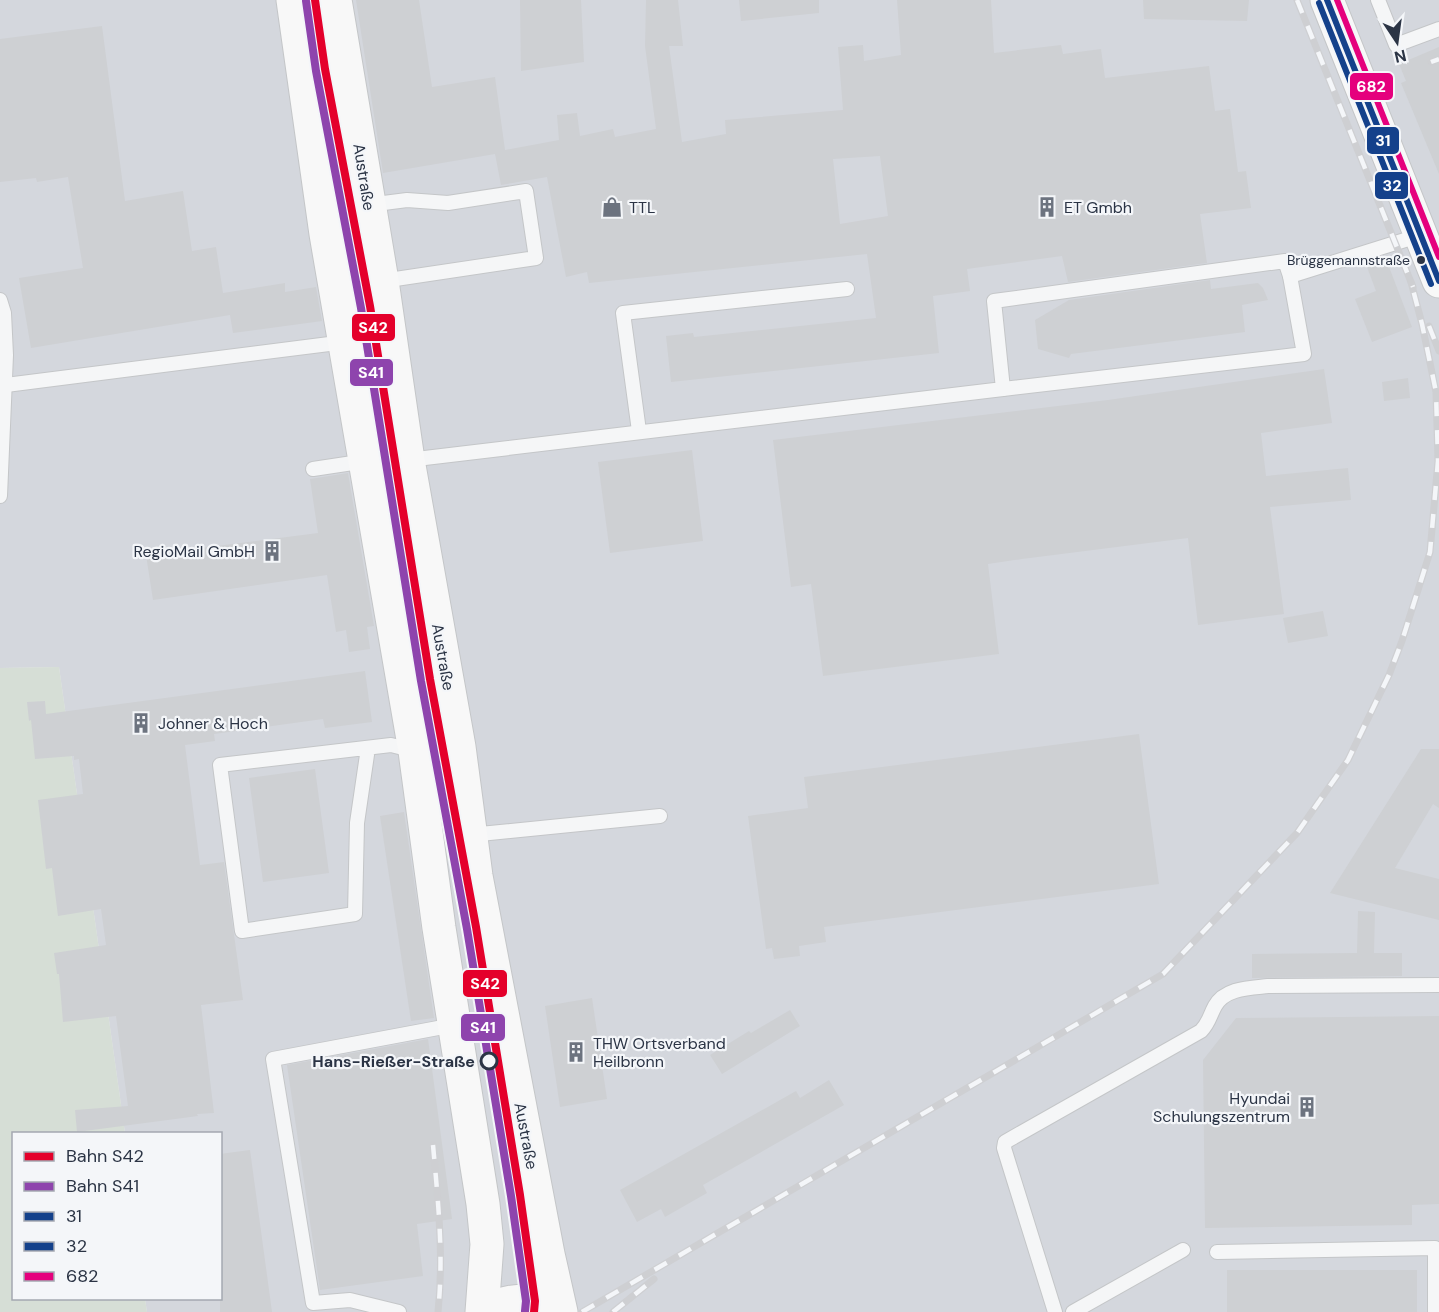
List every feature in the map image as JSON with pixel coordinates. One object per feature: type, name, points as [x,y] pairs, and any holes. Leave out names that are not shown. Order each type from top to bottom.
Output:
[{"type":"main road","name":"Austraße","points":[[293,0],[323,211],[415,751],[454,1025],[483,1204],[487,1244],[483,1312],[500,1304],[514,1301],[535,1301],[559,1312]]},
{"type":"main road","name":"Austraße","points":[[334,0],[382,280],[408,460],[459,747],[476,876],[559,1312]]},
{"type":"main road","points":[[1328,0],[1439,280]]},
{"type":"lane","points":[[1378,0],[1396,45],[1439,29]]},
{"type":"lane","points":[[368,205],[407,200],[448,203],[526,192],[536,258],[382,280]]},
{"type":"lane","points":[[1290,276],[1421,235]]},
{"type":"lane","points":[[408,460],[1305,354],[1285,261],[994,301],[1003,389]]},
{"type":"lane","points":[[639,431],[623,313],[847,290]]},
{"type":"lane","points":[[0,300],[4,313],[6,385],[0,496]]},
{"type":"lane","points":[[6,385],[345,342]]},
{"type":"lane","points":[[313,469],[366,461]]},
{"type":"lane","points":[[368,748],[357,823],[355,914],[242,931],[220,765],[391,745],[415,751],[429,750],[444,757],[459,747]]},
{"type":"lane","points":[[470,835],[660,816]]},
{"type":"lane","points":[[1055,1312],[1004,1148],[1005,1142],[1201,1031],[1210,1022],[1217,1003],[1241,988],[1439,985]]},
{"type":"lane","points":[[399,1312],[350,1300],[313,1303],[273,1059],[454,1025]]},
{"type":"lane","points":[[1217,1252],[1435,1248],[1435,1312]]},
{"type":"lane","points":[[1073,1312],[1183,1250]]},
{"type":"shaded area","points":[[0,0],[1439,0],[1439,1312],[147,1312],[145,1300],[222,1300],[222,1132],[125,1132],[59,667],[0,668]]},
{"type":"shaded area","points":[[59,667],[125,1132],[12,1132],[12,1300],[145,1300],[147,1312],[0,1312],[0,668]]},
{"type":"shaded area","points":[[431,764],[446,777],[454,777],[459,859],[439,862]]},
{"type":"building","points":[[356,0],[419,0],[432,87],[495,77],[505,150],[559,140],[557,115],[577,113],[580,136],[613,129],[615,137],[656,129],[645,46],[646,0],[678,0],[683,46],[669,46],[682,142],[726,134],[725,120],[843,110],[838,47],[863,45],[864,61],[901,55],[897,0],[991,0],[994,53],[1061,45],[1063,54],[1101,49],[1105,78],[1209,66],[1215,111],[1230,109],[1238,172],[1246,171],[1251,208],[1200,214],[1207,263],[1068,282],[1062,256],[967,269],[970,291],[933,296],[939,353],[671,382],[666,336],[693,333],[694,337],[876,318],[867,254],[589,283],[587,272],[566,277],[547,177],[501,185],[495,154],[383,173]],"holes":[[[880,156],[888,216],[840,224],[833,159]]]},
{"type":"building","points":[[520,0],[581,0],[584,62],[521,71]]},
{"type":"building","points":[[739,0],[819,0],[819,13],[741,21]]},
{"type":"building","points":[[1143,0],[1249,0],[1247,21],[1144,19]]},
{"type":"building","points":[[102,26],[125,201],[183,191],[192,251],[216,247],[223,293],[285,283],[285,292],[316,287],[322,321],[233,333],[230,315],[31,348],[19,278],[83,268],[68,177],[37,182],[36,178],[0,182],[0,39]]},
{"type":"building","points":[[1439,47],[1439,174],[1401,83],[1406,81],[1399,64]]},
{"type":"building","points":[[1386,259],[1412,327],[1372,342],[1355,299],[1376,291],[1367,267]]},
{"type":"building","points":[[1210,280],[1211,289],[1258,283],[1263,288],[1268,300],[1242,305],[1245,332],[1071,354],[1069,358],[1038,349],[1035,320],[1069,300]]},
{"type":"building","points":[[1324,369],[1332,423],[1261,433],[1266,476],[1348,468],[1351,500],[1270,507],[1284,614],[1198,625],[1188,538],[1022,559],[988,564],[999,654],[823,676],[811,584],[791,587],[773,440],[1108,400]]},
{"type":"building","points":[[1408,378],[1410,398],[1384,401],[1382,382]]},
{"type":"building","points":[[692,450],[703,541],[610,553],[598,462]]},
{"type":"building","name":"RegioMail GmbH","points":[[348,473],[374,626],[367,627],[370,649],[349,652],[346,630],[336,632],[327,575],[153,600],[146,555],[318,533],[310,479]]},
{"type":"building","points":[[1323,611],[1328,636],[1288,643],[1283,618]]},
{"type":"building","points":[[365,671],[372,722],[325,728],[323,719],[214,734],[215,741],[185,745],[200,865],[224,862],[243,1000],[201,1005],[214,1113],[77,1132],[75,1110],[128,1106],[116,1016],[63,1022],[59,974],[57,974],[54,953],[106,945],[101,909],[58,916],[52,868],[46,869],[38,800],[83,794],[79,759],[74,760],[74,756],[35,759],[27,702],[45,701],[46,714]]},
{"type":"building","points":[[1139,734],[1159,884],[824,927],[826,942],[799,946],[800,956],[774,959],[772,948],[766,949],[748,816],[808,808],[804,777]]},
{"type":"building","points":[[1421,749],[1439,749],[1439,808],[1433,804],[1395,868],[1439,879],[1439,920],[1330,893]]},
{"type":"building","points":[[315,769],[329,873],[263,882],[249,778]]},
{"type":"building","points":[[404,812],[434,1018],[411,1021],[380,816]]},
{"type":"building","points":[[1358,911],[1375,912],[1374,953],[1402,953],[1402,976],[1252,978],[1252,954],[1357,953]]},
{"type":"building","name":"THW Ortsverband Heilbronn","points":[[592,998],[607,1099],[560,1107],[545,1006]]},
{"type":"building","points":[[790,1010],[800,1026],[722,1074],[710,1055]]},
{"type":"building","name":"Hyundai Schulungszentrum","points":[[1439,1016],[1439,1204],[1412,1205],[1412,1225],[1205,1228],[1203,1060],[1236,1018]]},
{"type":"building","points":[[428,1039],[452,1219],[417,1224],[423,1276],[320,1290],[287,1065]]},
{"type":"building","points":[[829,1080],[844,1105],[703,1185],[707,1193],[665,1217],[661,1209],[637,1222],[620,1190],[796,1091],[800,1098]]},
{"type":"building","points":[[250,1150],[272,1312],[220,1312],[220,1300],[222,1300],[222,1154]]},
{"type":"building","points":[[1227,1270],[1417,1270],[1417,1312],[1227,1312]]},
{"type":"railway","points":[[1297,0],[1413,287]]},
{"type":"railway","points":[[1431,62],[1439,59]]},
{"type":"railway","points":[[582,1312],[1163,974],[1297,833],[1348,760],[1389,675],[1430,552],[1438,461],[1436,392],[1411,282]]},
{"type":"railway","points":[[1429,326],[1439,351]]},
{"type":"railway","points":[[433,1145],[440,1249],[438,1312]]},
{"type":"railway","points":[[613,1312],[654,1279]]},
{"type":"rail line","name":"S42","points":[[315,0],[325,69],[370,306],[430,679],[476,927],[520,1195],[535,1301],[534,1312]]},
{"type":"rail line","name":"S41","points":[[306,1],[316,71],[361,308],[421,681],[467,929],[511,1196],[526,1301],[525,1311]]},
{"type":"transit line","name":"31","points":[[1327,0],[1439,281]]},
{"type":"transit line","name":"682","points":[[1337,0],[1439,257]]},
{"type":"transit line","name":"32","points":[[1319,3],[1431,284]]},
{"type":"place","name":"TTL","points":[[612,207]]},
{"type":"place","name":"ET Gmbh","points":[[1047,207]]},
{"type":"place","name":"Brüggemannstraße","points":[[1421,260]]},
{"type":"place","name":"RegioMail GmbH","points":[[272,551]]},
{"type":"place","name":"Johner & Hoch","points":[[141,723]]},
{"type":"place","name":"THW Ortsverband Heilbronn","points":[[576,1052]]},
{"type":"place","name":"Hans-Rießer-Straße","points":[[489,1061]]},
{"type":"place","name":"Hyundai Schulungszentrum","points":[[1307,1107]]}]
